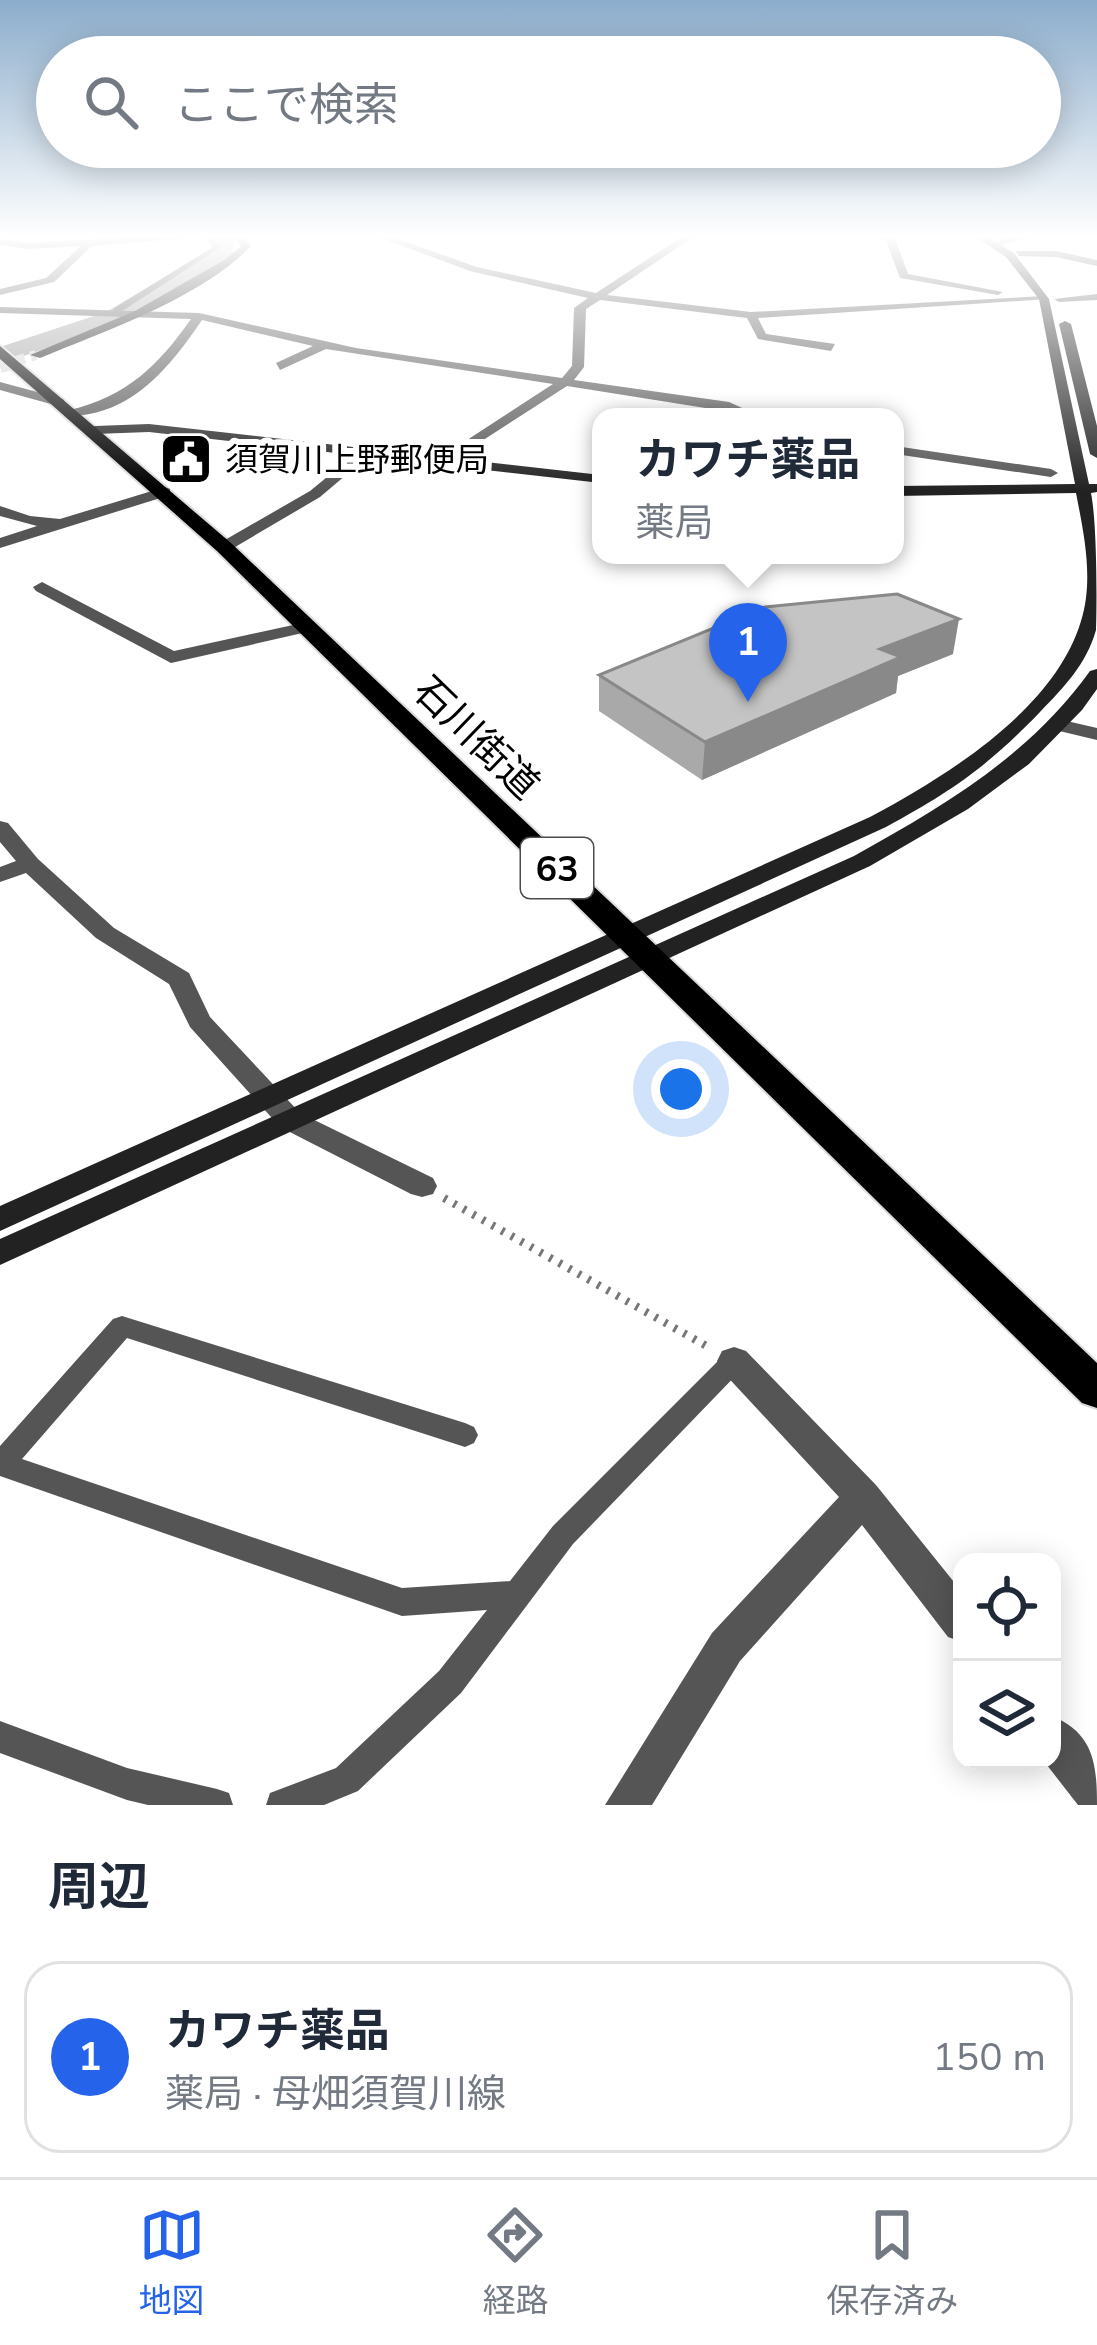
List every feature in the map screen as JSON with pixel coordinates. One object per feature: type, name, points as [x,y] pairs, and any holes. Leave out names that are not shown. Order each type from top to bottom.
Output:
[{"type":"main road","name":"石川街道","points":[[11,355],[224,547],[1097,1390]]},
{"type":"street","points":[[11,355],[112,322]]},
{"type":"street","points":[[76,415],[110,406],[141,388],[160,371],[195,322]]},
{"type":"street","points":[[225,322],[322,346],[734,408]]},
{"type":"street","points":[[443,462],[565,382],[578,367],[580,322]]},
{"type":"street","points":[[755,322],[763,337],[831,347]]},
{"type":"street","points":[[0,1253],[627,937],[878,822],[941,788],[986,756],[1070,670],[1091,620],[1096,578],[1092,490],[1057,322]]},
{"type":"street","points":[[1059,322],[1097,453],[1087,467],[1092,490]]},
{"type":"street","points":[[280,367],[322,346]]},
{"type":"street","points":[[0,386],[76,415],[148,428],[592,478]]},
{"type":"street","points":[[904,451],[1051,473]]},
{"type":"street","points":[[224,547],[314,494],[365,453]]},
{"type":"street","points":[[904,490],[1092,490]]},
{"type":"street","points":[[0,543],[165,492]]},
{"type":"street","points":[[0,511],[66,524]]},
{"type":"street","points":[[41,587],[171,657],[307,627]]},
{"type":"street","points":[[0,1219],[649,959],[862,861],[963,804],[1058,725],[1097,675]]},
{"type":"street","points":[[1058,725],[1097,734]]},
{"type":"street","points":[[0,828],[30,864],[105,933],[180,979],[199,1021],[280,1109],[422,1186]]},
{"type":"street","points":[[0,875],[30,864]]},
{"type":"street","points":[[734,1361],[863,1497],[953,1612]]},
{"type":"street","points":[[627,1805],[726,1647],[863,1497]]},
{"type":"street","points":[[1061,1749],[1097,1795]]},
{"type":"lane","points":[[464,1435],[122,1326],[1,1463],[402,1602],[518,1594]]},
{"type":"lane","points":[[282,1805],[347,1780],[450,1682],[563,1535],[734,1361]]},
{"type":"lane","points":[[0,1737],[127,1784],[217,1805]]},
{"type":"path","points":[[422,1186],[734,1361]]},
{"type":"building","points":[[897,594],[959,619],[880,649],[901,657],[705,742],[599,675],[765,607]]},
{"type":"waterway","points":[[0,356],[100,322]]},
{"type":"tunnel","points":[[8,364],[0,366],[36,355]]},
{"type":"place","name":"須賀川上野郵便局","points":[[186,459]]},
{"type":"place","name":"カワチ薬品","points":[[748,702]]}]
